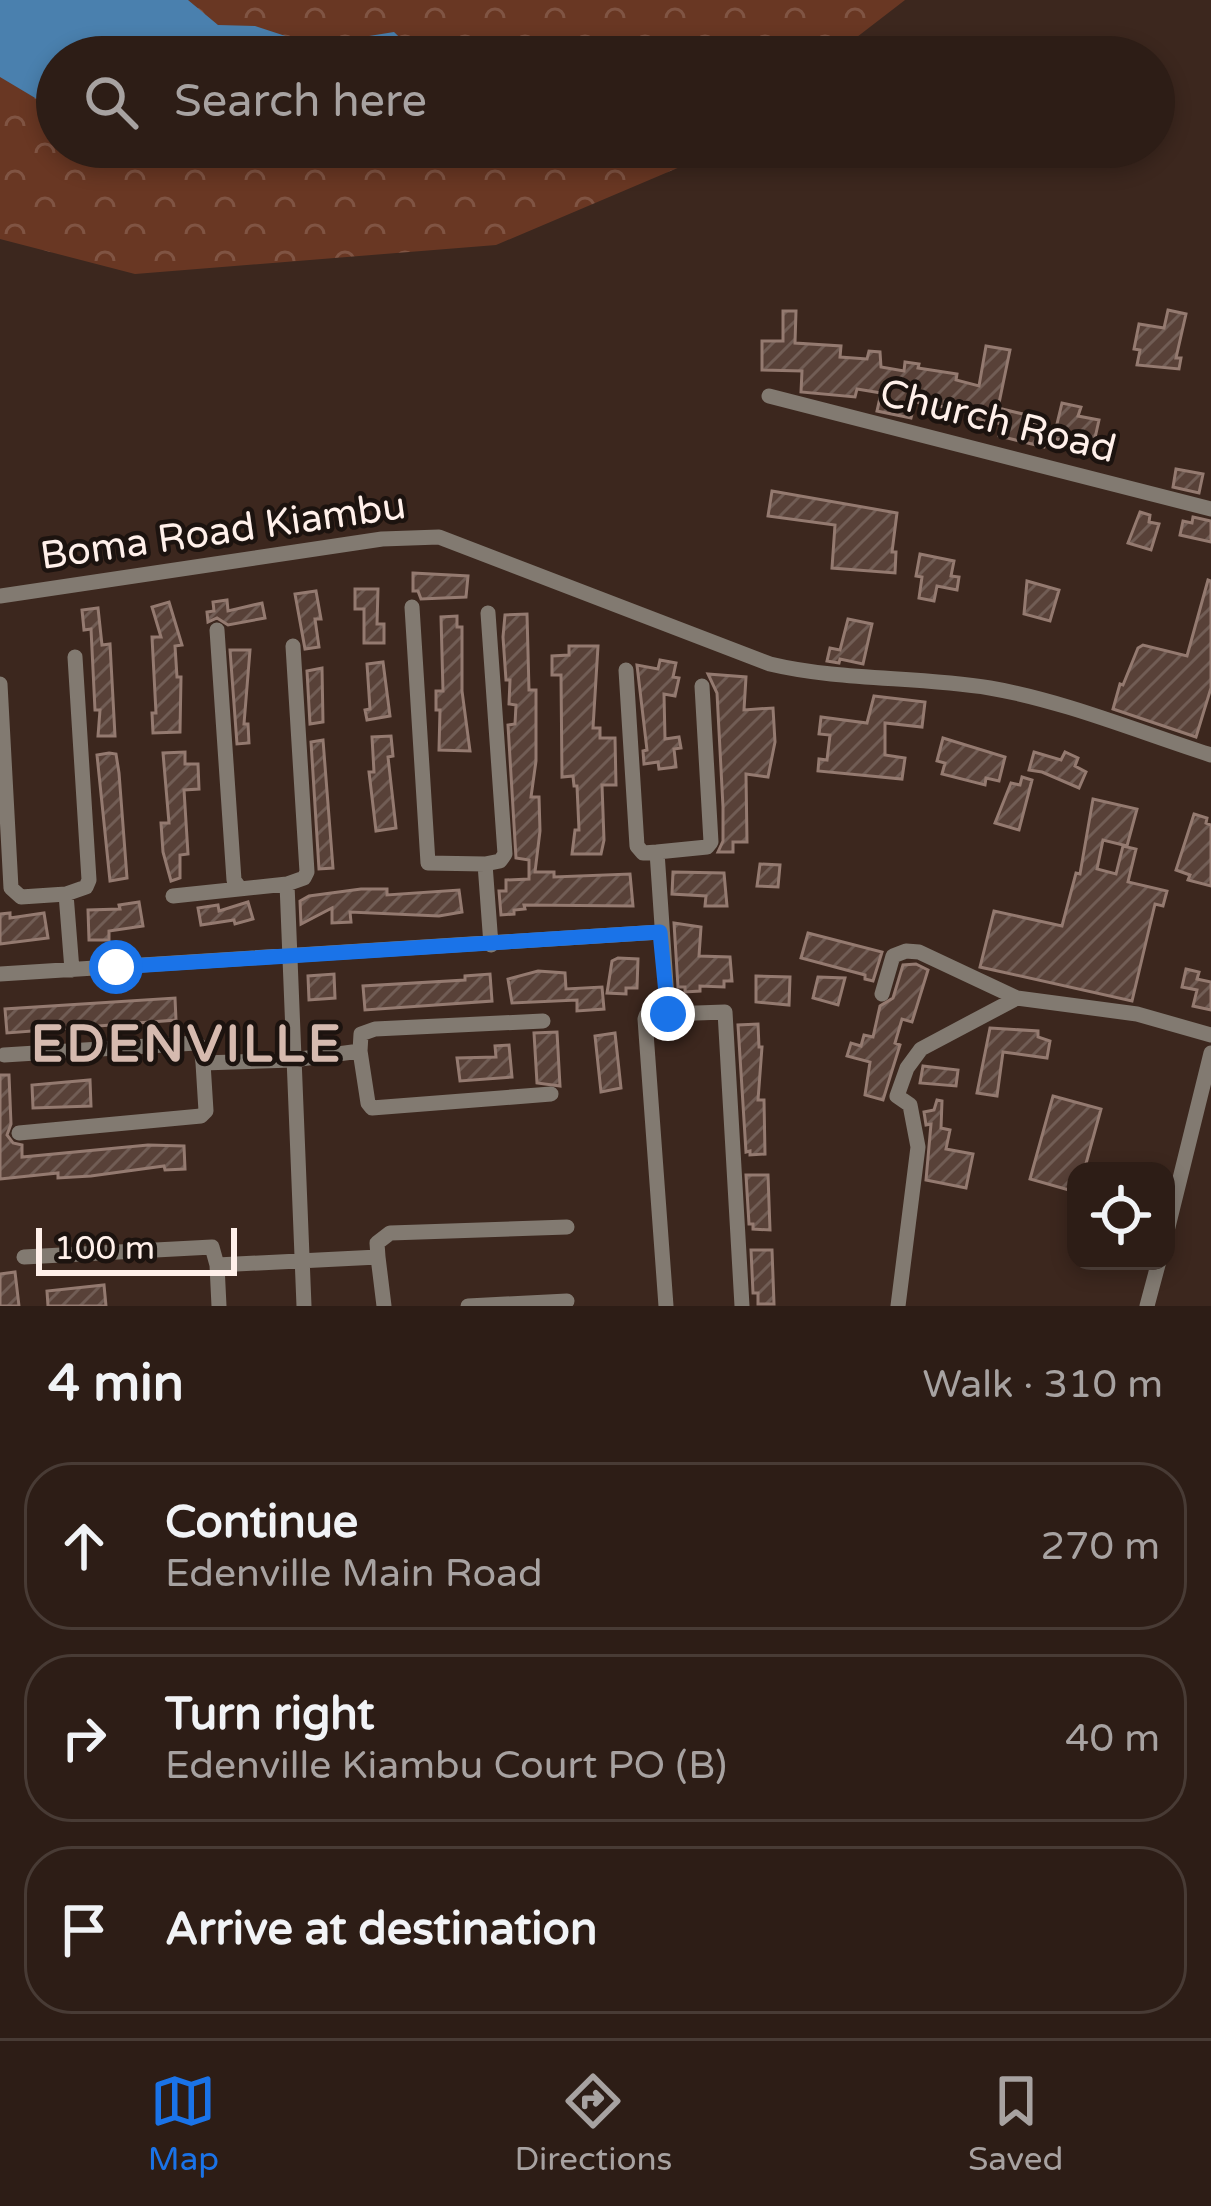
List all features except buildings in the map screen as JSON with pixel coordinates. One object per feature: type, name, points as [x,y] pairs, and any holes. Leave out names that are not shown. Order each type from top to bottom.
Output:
[{"type":"street","name":"Church Road","points":[[769,396],[1211,509]]},
{"type":"street","name":"Boma Road Kiambu","points":[[0,596],[382,539],[439,536],[770,664],[806,673],[863,674],[994,689],[1211,755]]},
{"type":"street","points":[[412,608],[431,866],[485,864],[500,861],[505,854],[488,613]]},
{"type":"street","points":[[217,630],[238,887]]},
{"type":"street","points":[[173,896],[287,884],[304,878],[309,867],[293,646]]},
{"type":"street","points":[[0,684],[11,888],[22,897],[66,894],[86,887],[75,657]]},
{"type":"street","points":[[626,670],[637,846],[643,853],[707,847],[711,842],[702,686]]},
{"type":"street","points":[[657,853],[668,1014]]},
{"type":"street","points":[[485,864],[491,945]]},
{"type":"street","points":[[287,884],[304,1306]]},
{"type":"street","points":[[66,894],[72,970]]},
{"type":"street","points":[[0,974],[660,932]]},
{"type":"street","points":[[882,994],[893,956],[919,952],[1017,998],[1136,1014],[1211,1035]]},
{"type":"street","points":[[898,1306],[918,1147],[910,1105],[897,1096],[922,1049],[1017,998]]},
{"type":"street","points":[[666,1306],[644,1019],[725,1012],[742,1306]]},
{"type":"street","points":[[543,1021],[366,1030],[361,1034],[360,1051],[372,1108],[550,1094]]},
{"type":"street","points":[[4,1055],[200,1045],[206,1111],[201,1116],[19,1132]]},
{"type":"street","points":[[203,1063],[293,1060],[360,1051]]},
{"type":"street","points":[[1175,1199],[1211,1053]]},
{"type":"street","points":[[383,1306],[377,1243],[390,1233],[567,1227]]},
{"type":"street","points":[[24,1257],[212,1247],[218,1264],[219,1306]]},
{"type":"street","points":[[218,1264],[378,1257]]},
{"type":"street","points":[[1147,1306],[1157,1270]]},
{"type":"street","points":[[468,1306],[567,1300]]},
{"type":"green space","points":[[0,0],[905,0],[858,36],[36,36],[36,168],[677,168],[496,245],[135,274],[0,239]]},
{"type":"water","points":[[0,0],[188,0],[218,25],[255,26],[286,36],[36,36],[36,98],[0,77]]},
{"type":"district","name":"EDENVILLE","points":[[187,1045]]},
{"type":"route","points":[[116,967],[660,932],[668,1014]]}]
